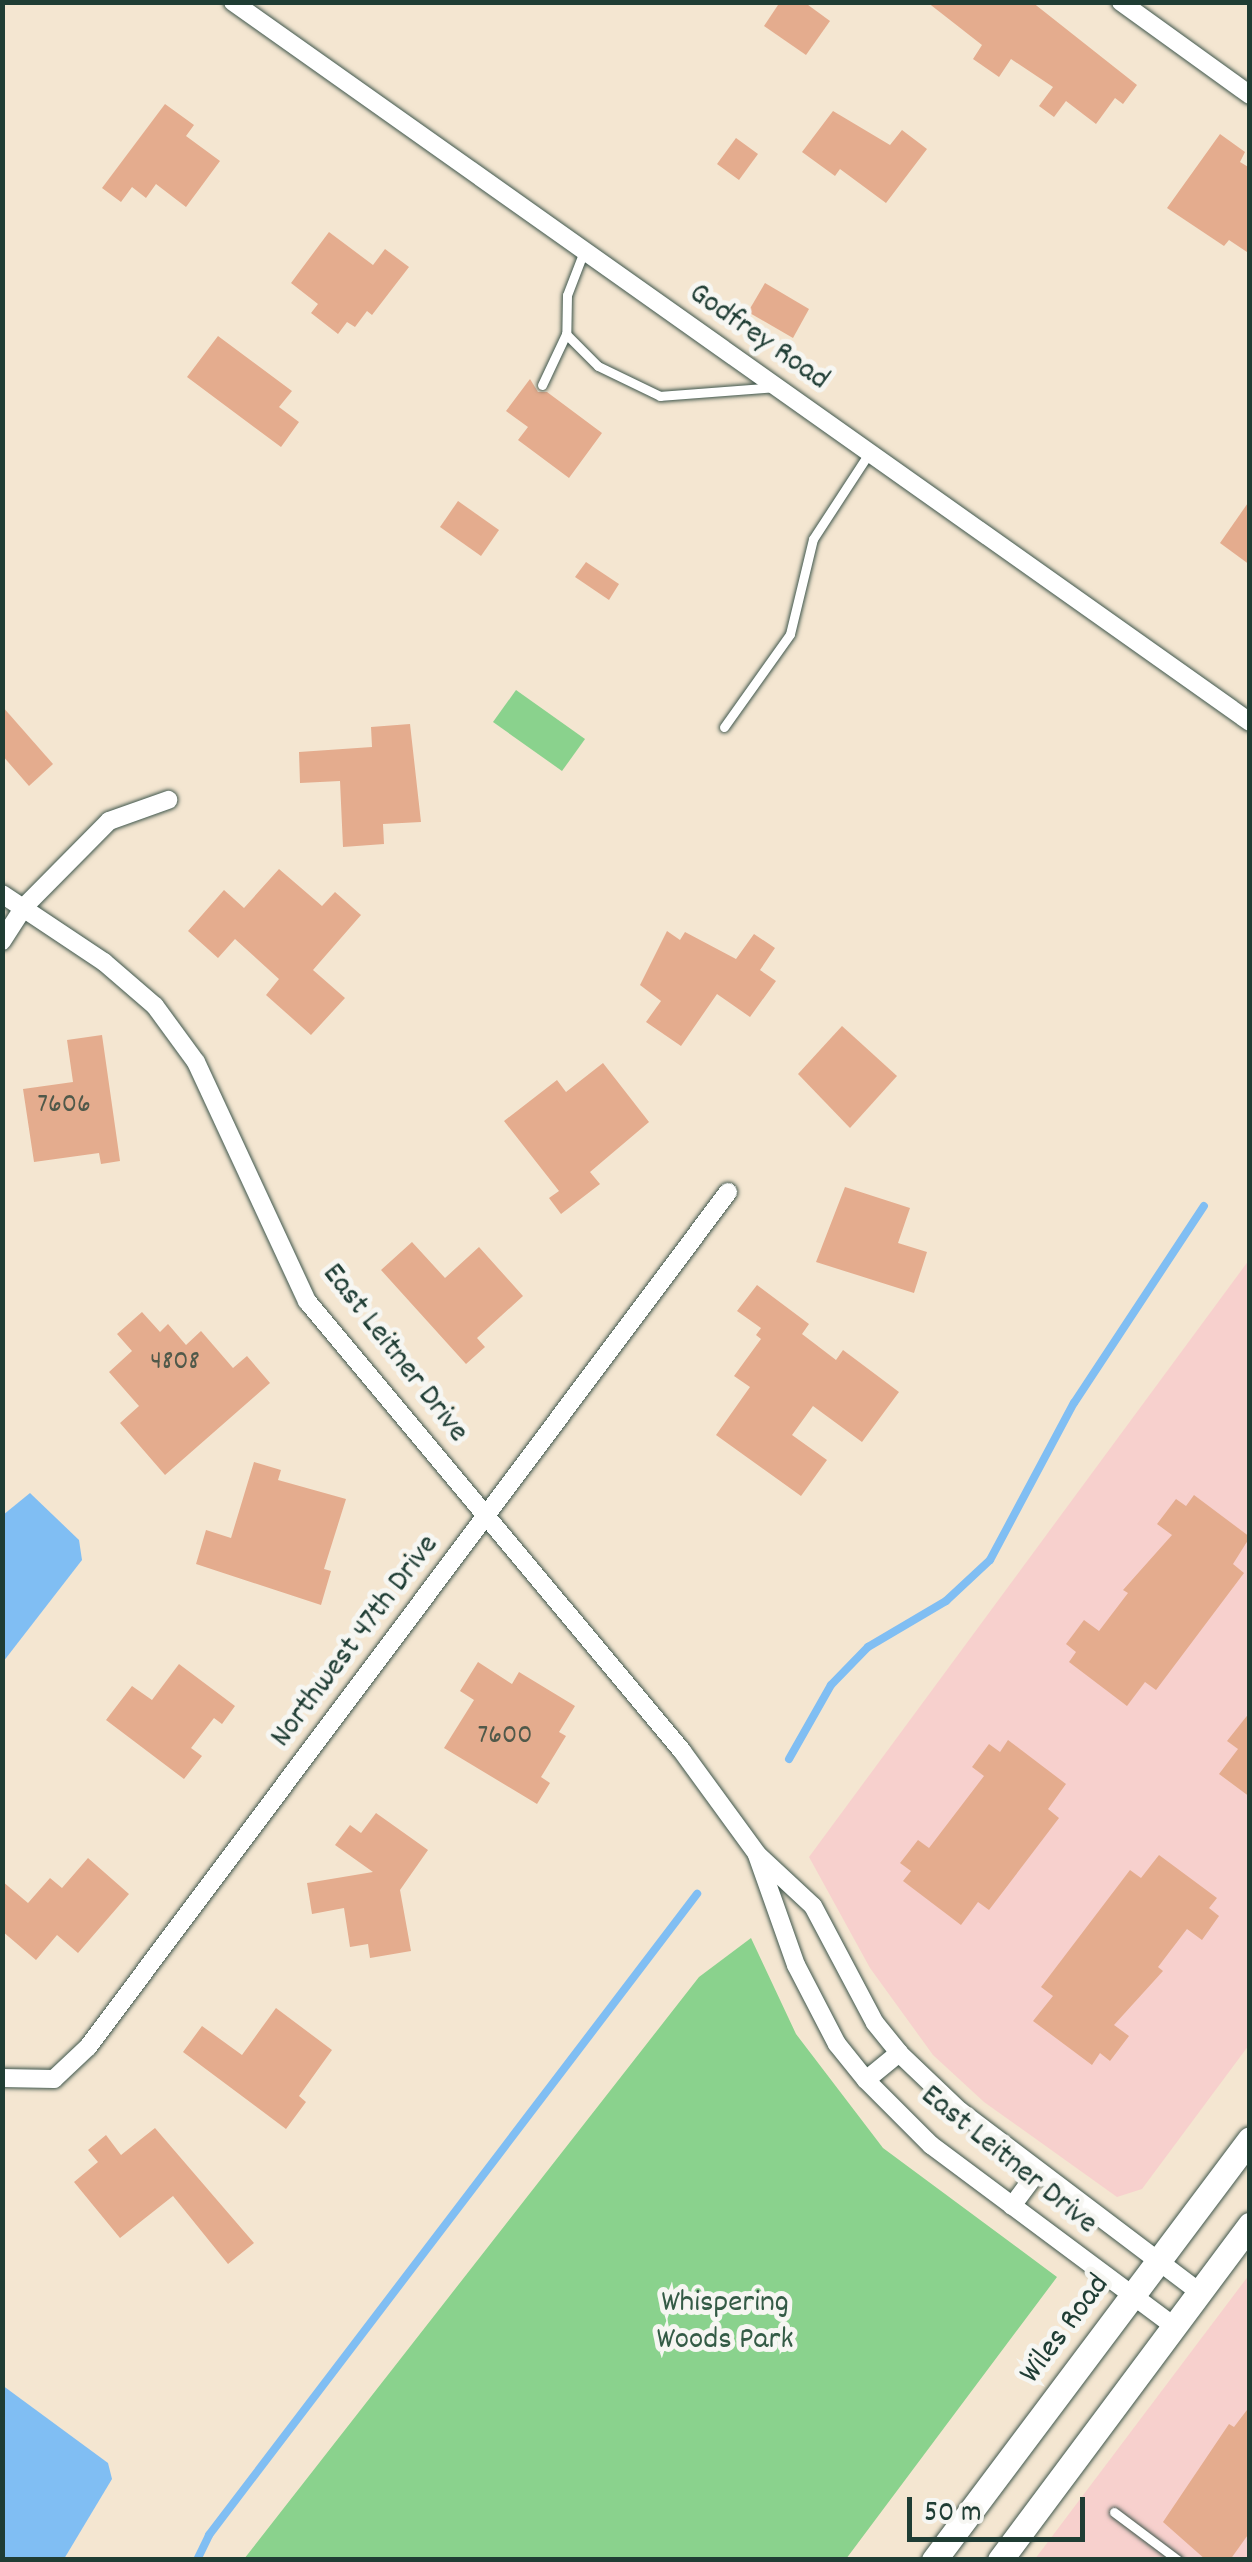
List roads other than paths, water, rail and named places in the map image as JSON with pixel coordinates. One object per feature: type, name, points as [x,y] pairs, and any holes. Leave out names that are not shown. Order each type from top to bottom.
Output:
[{"type":"main road","name":"Wiles Road","points":[[934,2560],[1250,2139]]},
{"type":"main road","points":[[1000,2560],[1250,2225]]},
{"type":"street","name":"Godfrey Road","points":[[233,2],[1250,722]]},
{"type":"street","points":[[1121,2],[1250,95]]},
{"type":"street","points":[[2,941],[24,907],[109,822],[168,800]]},
{"type":"street","name":"East Leitner Drive","points":[[2,894],[104,962],[154,1006],[196,1062],[307,1301],[682,1751],[757,1854],[813,1906],[874,2022],[899,2053],[1038,2171],[1200,2292]]},
{"type":"street","name":"Northwest 47th Drive","points":[[2,2078],[54,2078],[88,2047],[487,1519],[728,1192]]},
{"type":"street","name":"East Leitner Drive","points":[[757,1854],[796,1966],[836,2044],[866,2080],[930,2146],[1175,2327]]},
{"type":"street","points":[[866,2080],[899,2053]]},
{"type":"street","points":[[1012,2206],[1038,2171]]},
{"type":"lane","points":[[542,385],[566,334],[567,295],[584,252]]},
{"type":"lane","points":[[566,334],[598,366],[660,396],[776,387]]},
{"type":"lane","points":[[724,727],[790,634],[814,539],[869,454]]},
{"type":"lane","points":[[1114,2512],[1178,2560]]},
{"type":"water","points":[[30,1493],[79,1540],[82,1560],[3,1662],[3,1515]]},
{"type":"water","points":[[2,2385],[108,2463],[112,2479],[64,2559],[3,2559]]},
{"type":"waterway","points":[[789,1759],[831,1685],[868,1647],[946,1601],[990,1560],[1074,1403],[1204,1206]]},
{"type":"waterway","points":[[197,2560],[209,2535],[697,1894]]},
{"type":"park label","name":"Whispering Woods Park","points":[[725,2324]]}]
